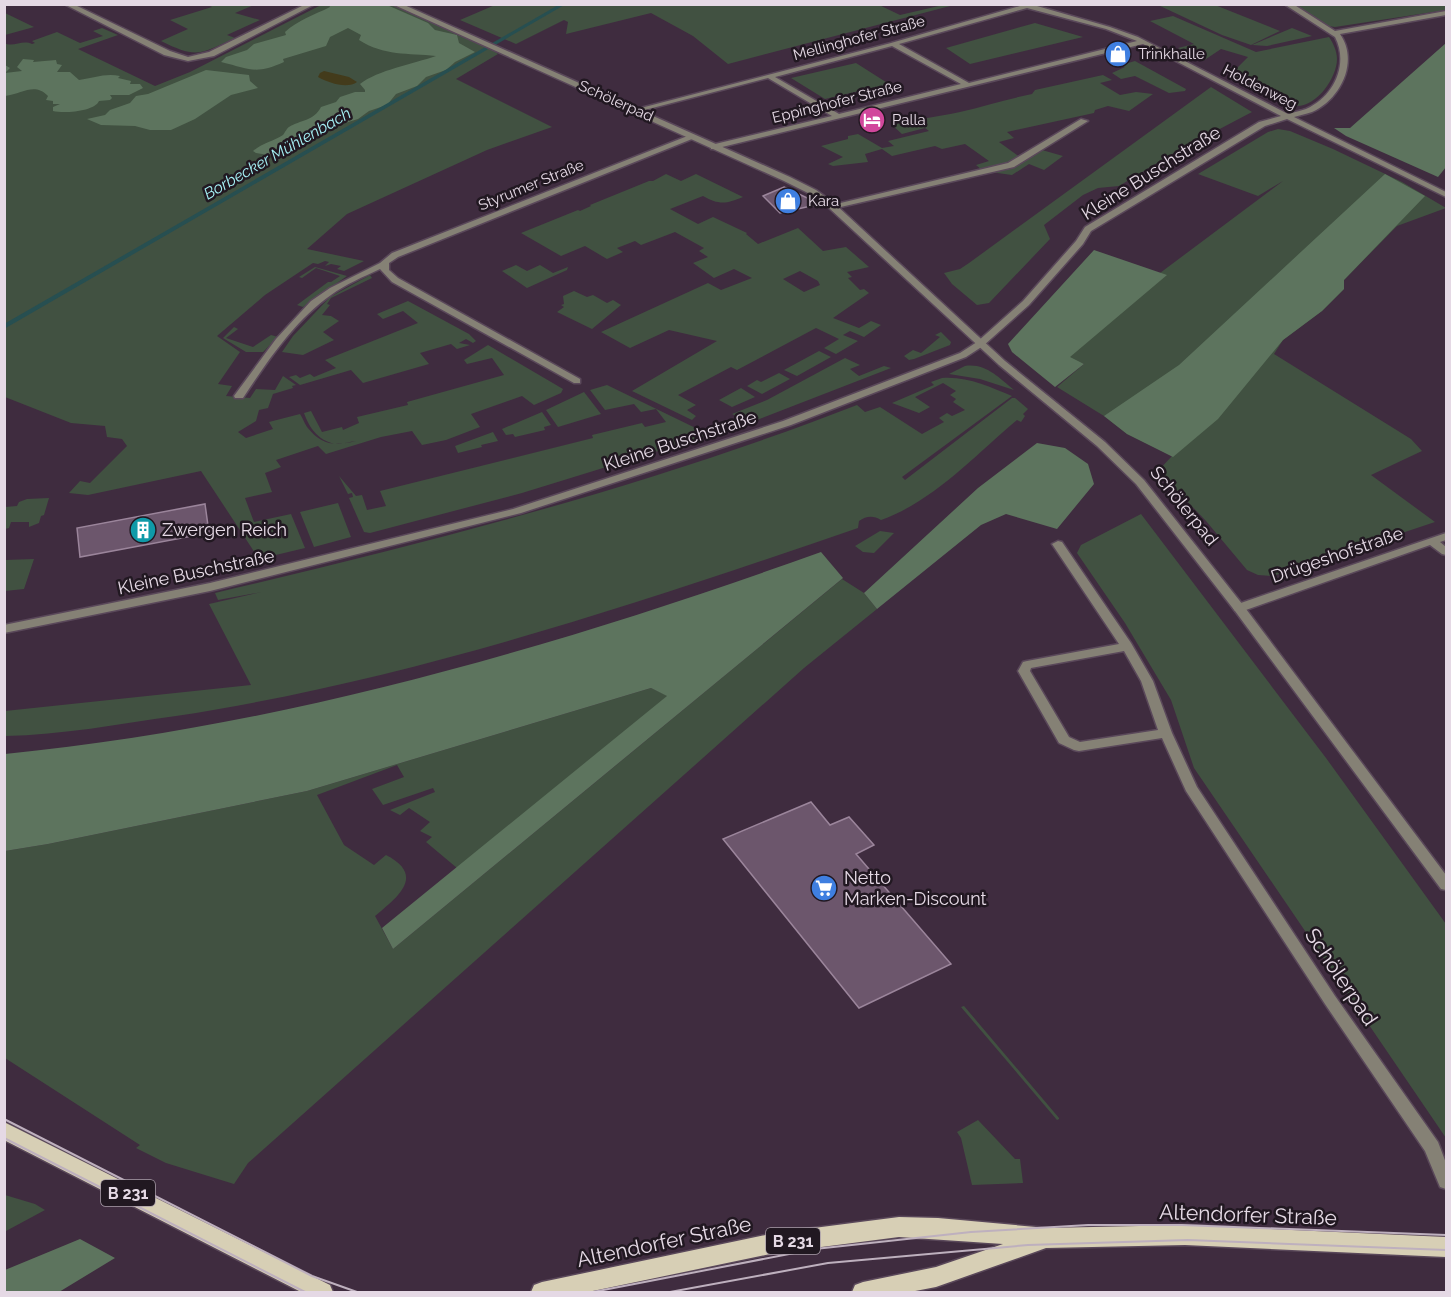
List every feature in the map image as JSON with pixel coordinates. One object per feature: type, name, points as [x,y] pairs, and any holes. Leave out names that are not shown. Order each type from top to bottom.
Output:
[{"type":"main road","name":"B 231","points":[[4,1130],[322,1293]]},
{"type":"main road","name":"Altendorfer Straße","points":[[542,1293],[775,1243],[889,1228],[938,1228],[1047,1238],[1185,1235],[1446,1247]]},
{"type":"main road","name":"Altendorfer Straße","points":[[863,1293],[936,1277],[1047,1238]]},
{"type":"street","points":[[67,4],[167,53],[188,59],[211,54],[312,4]]},
{"type":"street","name":"Schölerpad","points":[[395,4],[803,186],[832,206],[982,344],[1124,465],[1156,501],[1239,608],[1446,885]]},
{"type":"street","points":[[1287,4],[1334,33],[1446,13]]},
{"type":"street","name":"Holdenweg","points":[[1024,5],[1108,28],[1144,42],[1286,116],[1446,195]]},
{"type":"street","name":"Mellinghofer Straße","points":[[637,110],[893,44],[1024,5]]},
{"type":"street","name":"Kleine Buschstraße","points":[[4,629],[210,587],[517,511],[787,423],[963,355],[982,344],[1007,322],[1080,242],[1088,229],[1262,124],[1310,110],[1326,99],[1336,86],[1346,62],[1342,46],[1334,33]]},
{"type":"street","name":"Eppinghofer Straße","points":[[714,147],[1144,42]]},
{"type":"street","name":"Eppinghofer Straße","points":[[893,44],[966,84]]},
{"type":"street","name":"Mellinghofer Straße","points":[[769,75],[837,116]]},
{"type":"street","points":[[832,206],[1011,165],[1084,121]]},
{"type":"street","name":"Styrumer Straße","points":[[239,396],[268,357],[320,299],[345,282],[384,264],[386,259],[395,255],[693,137]]},
{"type":"street","points":[[384,264],[387,273],[395,280],[577,381]]},
{"type":"street","name":"Drügeshofstraße","points":[[1239,608],[1446,536]]},
{"type":"street","points":[[1433,542],[1446,552]]},
{"type":"street","name":"Schölerpad","points":[[1058,544],[1127,646],[1147,681],[1166,732],[1191,788],[1330,1000],[1432,1147],[1446,1182]]},
{"type":"street","points":[[1127,646],[1027,665],[1024,671],[1064,740],[1079,747],[1166,732]]},
{"type":"green space","points":[[877,4],[900,15],[943,5],[954,5],[728,64],[693,36],[651,13],[566,34],[568,22],[564,20],[516,44],[460,20],[495,5]]},
{"type":"green space","points":[[1446,4],[1446,10],[1335,27],[1328,26],[1293,5]]},
{"type":"green space","points":[[208,5],[254,5],[235,13],[260,20],[227,35],[235,38],[206,51],[191,52],[161,41],[188,29],[170,20],[212,7]]},
{"type":"green space","points":[[321,5],[396,5],[484,44],[498,54],[456,79],[552,127],[487,150],[347,214],[307,249],[364,261],[344,271],[337,269],[341,266],[331,264],[325,266],[329,262],[313,263],[265,295],[217,336],[240,352],[218,384],[232,386],[226,396],[250,398],[256,389],[275,390],[283,376],[296,385],[273,394],[268,408],[259,410],[256,421],[238,432],[246,438],[273,429],[269,422],[300,414],[307,427],[318,438],[336,444],[316,434],[304,413],[311,411],[322,432],[342,427],[343,430],[359,423],[357,417],[408,405],[407,402],[504,375],[492,358],[467,364],[464,360],[488,345],[563,389],[561,393],[534,405],[522,396],[471,414],[480,427],[446,440],[422,445],[412,431],[381,437],[326,454],[318,446],[276,460],[281,467],[265,473],[272,492],[245,498],[254,522],[291,514],[305,548],[259,559],[201,471],[88,495],[69,493],[80,481],[90,483],[127,446],[122,439],[107,437],[105,426],[71,423],[5,397],[4,43],[32,44],[35,43],[32,41],[57,32],[80,43],[103,36],[93,31],[102,28],[118,35],[78,49],[155,86],[190,72]]},
{"type":"green space","points":[[329,5],[387,5],[428,23],[435,30],[457,35],[459,43],[475,52],[455,62],[446,70],[426,77],[417,86],[396,94],[387,105],[369,111],[358,119],[335,126],[289,151],[274,156],[256,153],[253,151],[283,135],[289,127],[311,118],[321,107],[336,102],[340,97],[355,92],[365,92],[360,84],[367,79],[436,56],[396,53],[378,49],[359,40],[361,35],[348,28],[330,37],[326,46],[283,59],[284,62],[274,66],[252,70],[221,62],[226,57],[247,50],[254,44],[286,35],[285,32],[290,28],[330,7]]},
{"type":"green space","points":[[1158,5],[1215,5],[1280,31],[1251,45],[1222,35]]},
{"type":"green space","points":[[5,13],[34,27],[5,35]]},
{"type":"green space","points":[[1173,16],[1256,52],[1329,37],[1337,56],[1336,67],[1329,83],[1318,97],[1303,105],[1287,104],[1233,76],[1234,71],[1248,57],[1221,49],[1203,61],[1178,48],[1194,44],[1150,21]]},
{"type":"green space","points":[[1035,23],[1083,37],[970,64],[946,48]]},
{"type":"green space","points":[[1292,28],[1312,36],[1267,46],[1252,45]]},
{"type":"green space","points":[[1446,43],[1446,167],[1438,177],[1346,136],[1334,128],[1350,128]]},
{"type":"green space","points":[[23,59],[34,60],[33,62],[56,60],[57,64],[62,65],[57,72],[70,72],[79,80],[115,75],[131,81],[130,84],[140,84],[143,88],[129,95],[110,95],[112,98],[110,100],[99,101],[86,109],[58,112],[53,111],[53,107],[60,104],[53,104],[53,101],[46,100],[48,96],[38,90],[33,89],[5,96],[5,73],[22,71],[17,67]]},
{"type":"green space","points":[[1135,61],[1186,89],[1185,91],[1169,93],[1135,76],[1121,79],[1112,73],[1125,67],[1121,65]]},
{"type":"green space","points":[[856,63],[889,84],[825,99],[791,78]]},
{"type":"green space","points":[[206,70],[249,75],[250,81],[258,88],[231,95],[195,119],[171,130],[101,125],[87,119],[105,115],[110,110],[130,103],[136,96],[148,94]]},
{"type":"green space","points":[[1103,75],[1112,80],[1100,83],[1120,95],[1136,92],[1153,94],[1129,111],[1108,106],[1095,110],[1094,113],[1007,132],[1014,138],[999,142],[1024,160],[1042,150],[1063,156],[1044,170],[1029,164],[1012,175],[983,171],[976,165],[989,161],[965,144],[942,149],[935,146],[892,156],[882,149],[865,154],[868,162],[833,166],[828,164],[843,157],[821,146],[858,134],[882,148],[894,146],[888,141],[929,131],[925,128],[902,134],[892,125],[960,112],[1032,94],[1035,90]]},
{"type":"green space","points":[[1211,87],[1252,112],[1174,153],[1119,186],[1098,188],[1083,195],[1044,225],[1050,239],[989,303],[977,305],[952,284],[944,273],[960,269],[969,263]]},
{"type":"green space","points":[[1278,129],[1290,131],[1333,149],[1402,182],[1446,208],[1397,226],[1344,280],[1344,289],[1322,311],[1283,340],[1274,354],[1411,439],[1422,451],[1371,475],[1435,522],[1273,576],[1258,575],[1247,570],[1206,521],[1158,471],[1172,456],[1127,434],[1104,416],[1057,387],[1084,364],[1067,358],[1160,273],[1283,181],[1258,196],[1198,174],[1268,132]]},
{"type":"green space","points":[[666,174],[681,181],[696,174],[743,197],[723,202],[703,196],[670,209],[698,224],[713,217],[747,233],[758,244],[798,228],[823,251],[846,247],[869,267],[847,272],[852,277],[848,278],[860,290],[864,289],[869,293],[833,318],[859,328],[871,321],[881,325],[864,337],[850,331],[843,335],[858,341],[836,354],[824,348],[839,339],[816,328],[737,370],[731,367],[678,395],[696,405],[687,410],[696,416],[692,420],[632,391],[717,341],[669,330],[630,348],[601,332],[708,283],[721,290],[752,278],[734,269],[714,278],[693,263],[708,257],[699,251],[704,248],[675,232],[641,245],[635,241],[617,248],[623,252],[607,259],[585,246],[561,256],[521,233]],"holes":[[[800,271],[818,281],[820,285],[804,292],[783,279]]]},
{"type":"green space","points":[[1385,174],[1425,196],[1344,280],[1344,289],[1322,311],[1283,340],[1218,419],[1173,457],[1127,434],[1104,416],[1179,365]]},
{"type":"green space","points":[[1094,250],[1167,275],[1070,357],[1084,364],[1055,387],[1012,352],[1008,344]]},
{"type":"green space","points":[[516,265],[527,271],[540,265],[553,273],[568,267],[567,270],[527,288],[502,271]]},
{"type":"green space","points":[[315,267],[347,276],[303,307],[297,305],[340,276],[316,268],[302,278],[299,277]]},
{"type":"green space","points":[[370,275],[372,278],[331,298],[327,304],[330,305],[322,315],[331,316],[339,321],[323,332],[334,340],[303,355],[282,352],[293,336],[330,297]]},
{"type":"green space","points":[[574,291],[587,297],[593,295],[607,303],[613,300],[621,305],[592,329],[557,312],[564,307],[561,305],[564,304],[563,296]]},
{"type":"green space","points":[[408,301],[469,334],[476,341],[473,343],[466,339],[459,343],[470,345],[457,349],[451,344],[420,353],[429,364],[363,383],[351,370],[300,385],[289,377],[296,375],[300,378],[310,374],[314,377],[336,368],[325,360],[418,323],[403,311],[383,319],[377,314]]},
{"type":"green space","points":[[234,327],[238,329],[226,338],[253,347],[271,335],[278,337],[263,352],[246,352],[223,338]]},
{"type":"green space","points":[[941,332],[951,342],[950,345],[914,359],[909,360],[904,356],[913,350],[921,353],[940,337],[935,335]]},
{"type":"green space","points":[[819,351],[831,357],[797,376],[784,370]]},
{"type":"green space","points":[[845,358],[860,365],[850,369],[859,376],[884,366],[891,368],[749,423],[732,414],[767,400]]},
{"type":"green space","points":[[965,366],[986,369],[1014,390],[980,379],[949,374]]},
{"type":"green space","points":[[779,373],[790,379],[762,394],[747,386],[757,380],[761,382]]},
{"type":"green space","points":[[942,378],[969,380],[1012,396],[902,477],[905,480],[1012,398],[1028,409],[1023,414],[1025,416],[1021,422],[1017,420],[936,490],[900,512],[881,520],[872,517],[864,518],[859,521],[858,528],[690,585],[436,661],[263,701],[69,731],[5,736],[5,711],[251,685],[209,604],[262,592],[218,600],[215,593],[378,554],[620,487],[779,434],[857,405],[865,412],[880,407],[922,434],[944,422],[939,418],[947,413],[952,416],[965,410],[953,402],[956,399],[950,395],[956,391],[943,383],[915,397],[930,407],[919,413],[892,403],[934,385],[931,382]]},
{"type":"green space","points":[[607,385],[710,435],[522,493],[370,533],[364,532],[349,498],[353,497],[352,493],[348,494],[339,476],[356,496],[362,495],[367,510],[386,506],[380,491],[593,438],[592,435],[642,423],[645,427],[666,422],[656,409],[641,412],[634,404],[605,410],[590,390]]},
{"type":"green space","points":[[741,388],[755,397],[732,407],[719,400]]},
{"type":"green space","points":[[584,392],[601,414],[558,427],[546,410]]},
{"type":"green space","points":[[542,412],[551,425],[544,427],[545,430],[515,437],[513,434],[506,435],[502,429]]},
{"type":"green space","points":[[493,432],[498,441],[458,453],[455,446]]},
{"type":"green space","points":[[1037,443],[1065,448],[1088,464],[1094,484],[1057,529],[1006,514],[981,525],[877,609],[864,593],[978,488]]},
{"type":"green space","points":[[49,498],[39,523],[29,527],[29,522],[11,522],[9,528],[5,529],[5,507],[17,506],[19,502],[27,499]]},
{"type":"green space","points":[[338,503],[351,537],[314,547],[300,512]]},
{"type":"green space","points":[[1141,514],[1326,758],[1446,924],[1446,1138],[1194,768],[1171,700],[1125,623],[1077,553],[1081,545]]},
{"type":"green space","points":[[880,531],[894,533],[874,553],[863,552],[855,546]]},
{"type":"green space","points":[[821,552],[843,578],[393,949],[382,928],[667,696],[651,688],[307,791],[5,851],[5,754],[110,741],[214,724],[317,703],[419,678],[621,620]]},
{"type":"green space","points":[[34,559],[24,589],[5,591],[5,560]]},
{"type":"green space","points":[[842,579],[864,593],[877,609],[804,668],[248,1163],[234,1184],[166,1163],[136,1148],[140,1145],[5,1058],[5,851],[307,791],[651,688],[668,696],[457,868],[426,842],[432,837],[420,831],[430,822],[409,808],[400,815],[390,810],[435,792],[433,788],[383,805],[372,789],[404,777],[397,765],[317,795],[344,845],[374,865],[386,855],[405,871],[404,887],[375,916],[393,949]]},
{"type":"green space","points":[[964,1006],[1059,1119],[1057,1120],[961,1007]]},
{"type":"green space","points":[[978,1120],[1015,1159],[1020,1159],[1023,1183],[972,1185],[961,1138],[957,1132]]},
{"type":"green space","points":[[5,1195],[35,1204],[45,1210],[6,1231],[5,1243]]},
{"type":"green space","points":[[80,1239],[115,1258],[59,1292],[5,1292],[5,1270]]},
{"type":"sand","points":[[324,71],[349,77],[357,82],[343,85],[327,81],[318,77]]},
{"type":"building","name":"Kara","points":[[784,187],[820,204],[780,213],[763,196]]},
{"type":"building","name":"Zwergen Reich","points":[[205,504],[209,533],[80,557],[77,528]]},
{"type":"building","name":"Netto Marken-Discount","points":[[811,802],[830,825],[849,817],[874,845],[856,854],[951,964],[859,1008],[723,839]]},
{"type":"waterway","name":"Borbecker Mühlenbach","points":[[4,327],[564,4]]},
{"type":"tram line","points":[[4,1119],[312,1276],[357,1292]]},
{"type":"tram line","points":[[4,1138],[305,1292]]},
{"type":"tram line","points":[[593,1292],[815,1249],[971,1232],[1088,1225],[1182,1225],[1446,1235]]},
{"type":"tram line","points":[[670,1292],[828,1263],[1028,1245],[1188,1240],[1446,1250]]},
{"type":"place","name":"Trinkhalle","points":[[1118,54]]},
{"type":"place","name":"Palla","points":[[872,120]]},
{"type":"place","name":"Kara","points":[[788,201]]},
{"type":"place","name":"Zwergen Reich","points":[[143,530]]},
{"type":"place","name":"Netto Marken-Discount","points":[[824,888]]}]
